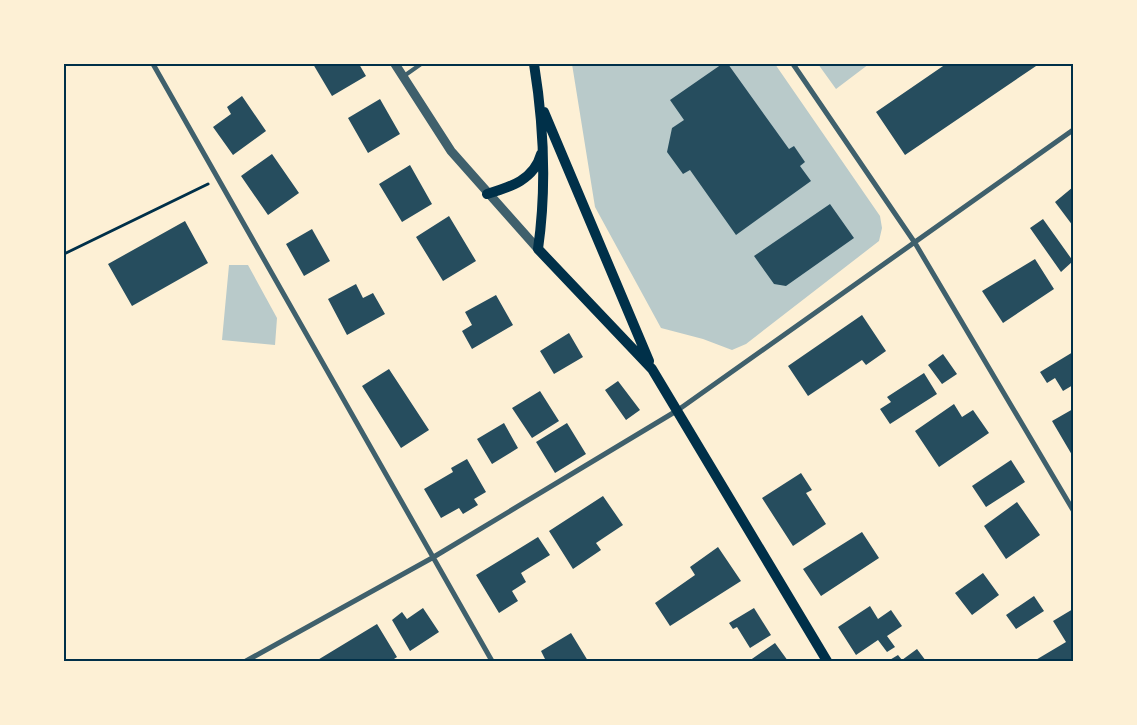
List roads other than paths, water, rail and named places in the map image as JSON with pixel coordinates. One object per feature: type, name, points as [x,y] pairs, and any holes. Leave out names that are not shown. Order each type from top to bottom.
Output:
[{"type":"main road","points":[[534,64],[544,143],[544,187],[538,249],[652,369]]},
{"type":"main road","points":[[540,102],[652,369],[827,661]]},
{"type":"main road","points":[[487,194],[516,184],[530,174],[540,160],[544,143]]},
{"type":"street","points":[[153,64],[492,661]]},
{"type":"street","points":[[395,64],[451,151],[487,194],[538,249]]},
{"type":"street","points":[[793,64],[915,243],[1073,510]]},
{"type":"street","points":[[246,661],[432,558],[678,410],[1073,130]]},
{"type":"lane","points":[[402,77],[420,64]]}]
